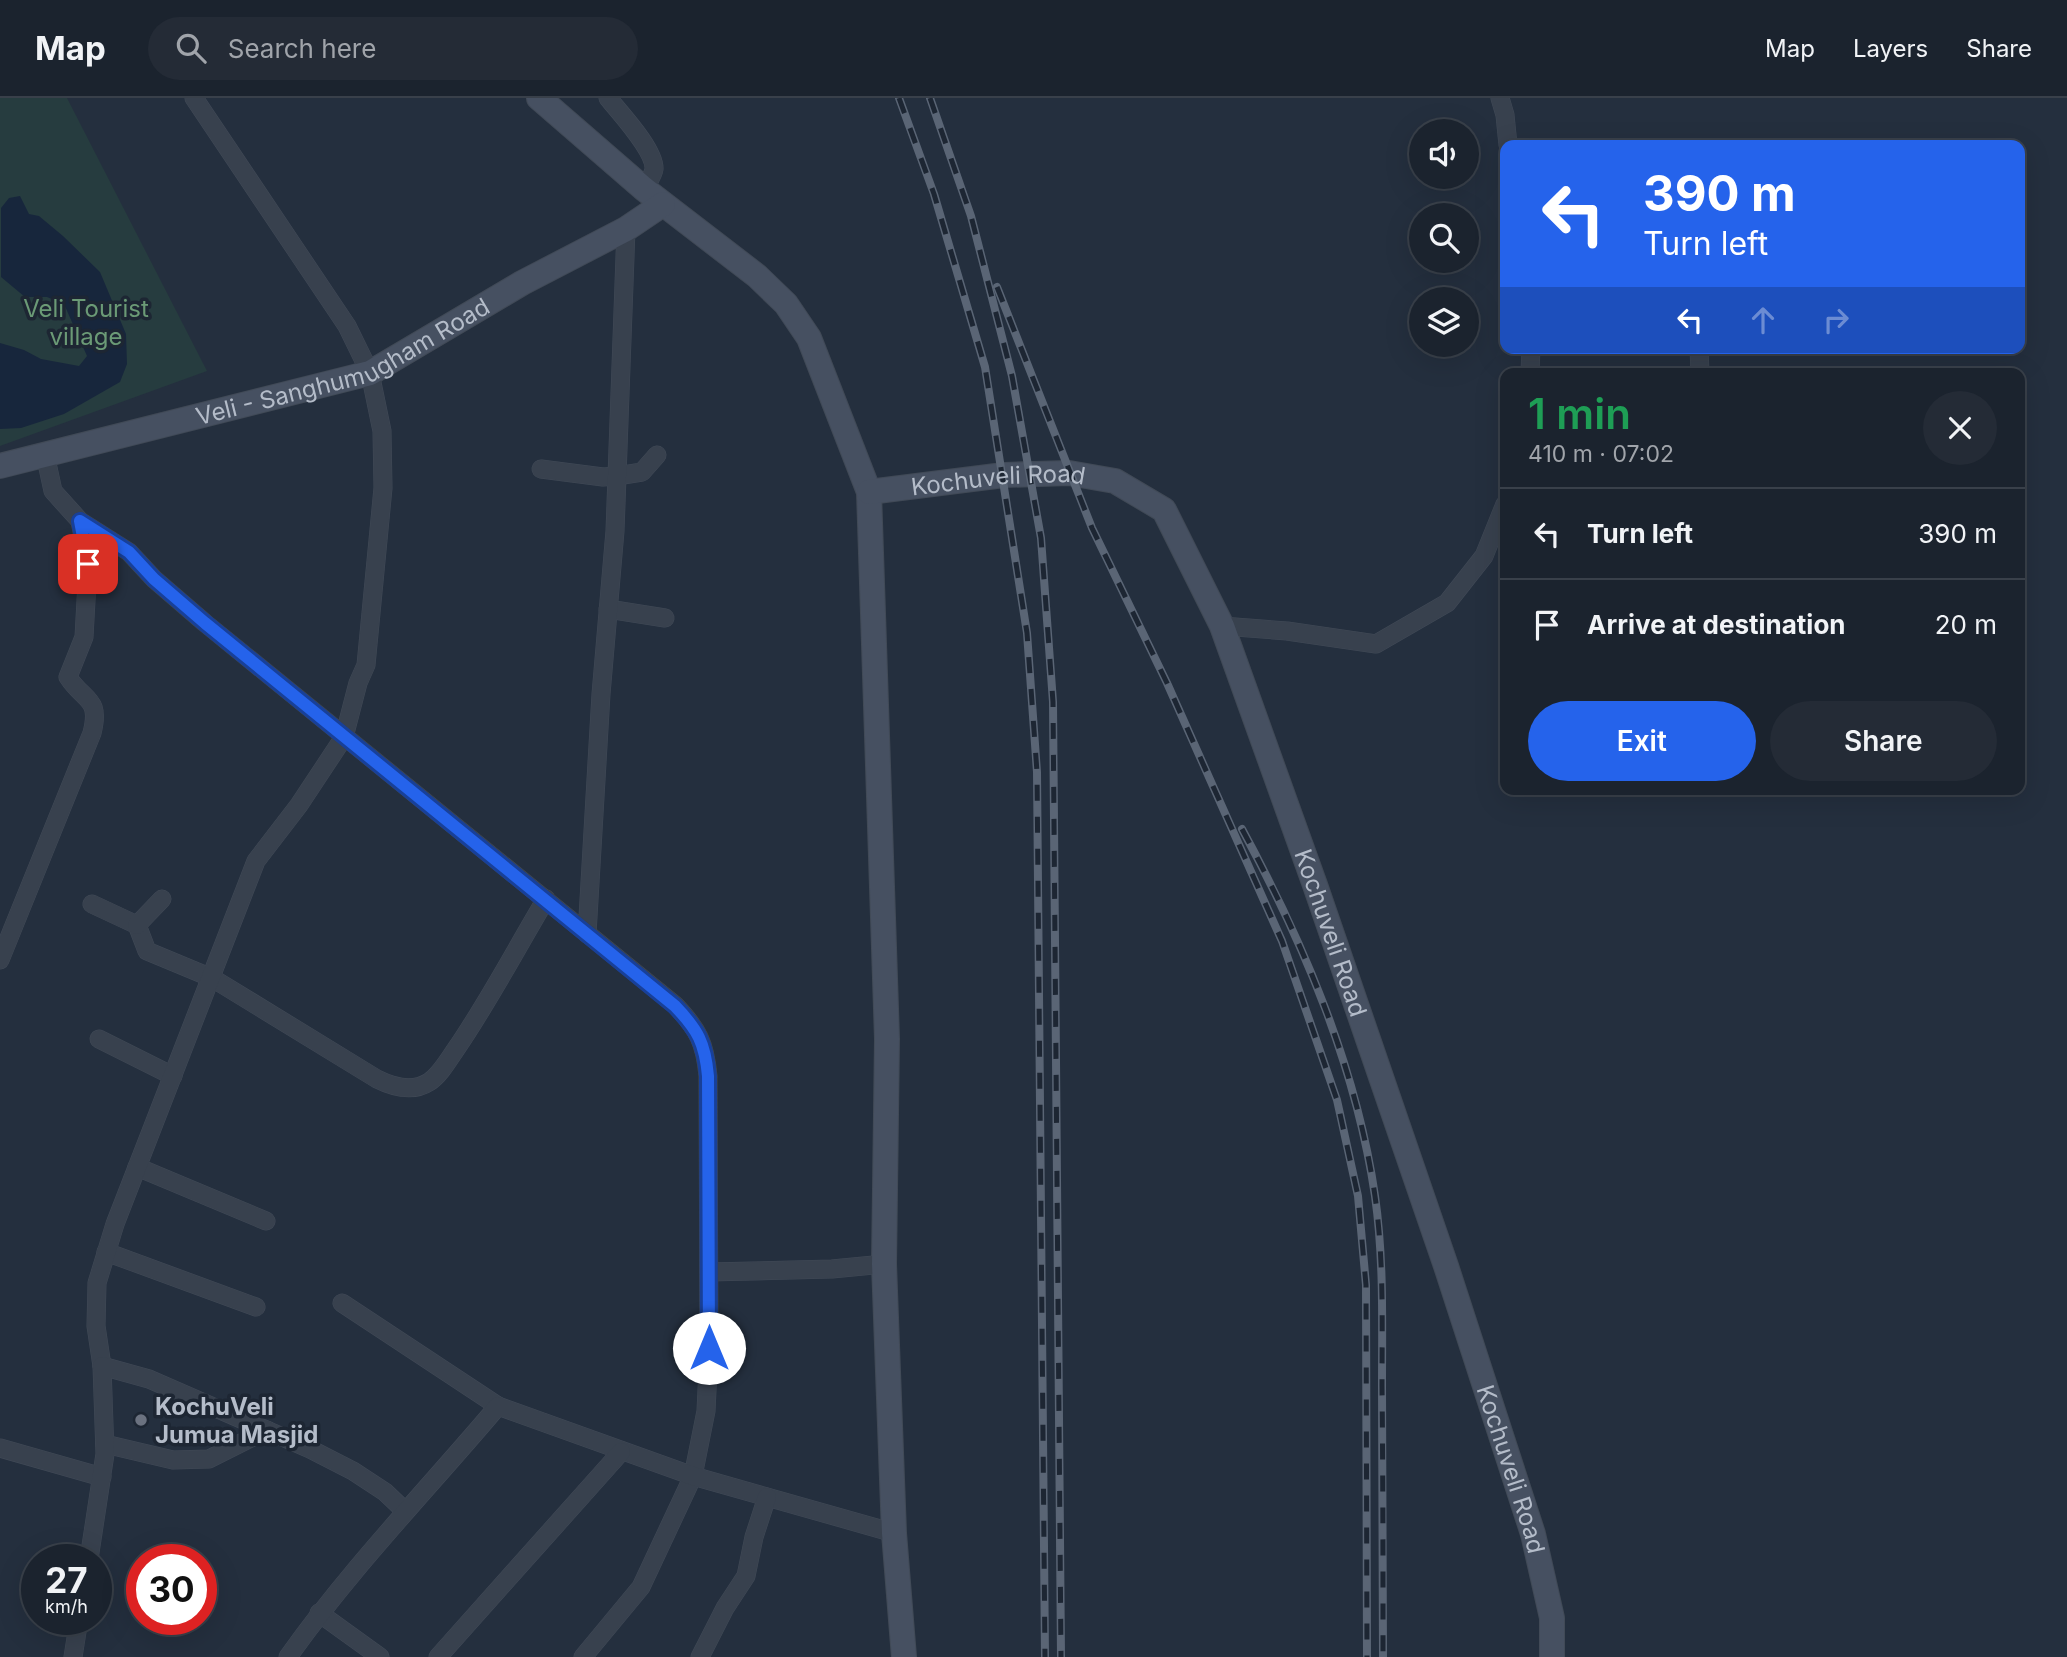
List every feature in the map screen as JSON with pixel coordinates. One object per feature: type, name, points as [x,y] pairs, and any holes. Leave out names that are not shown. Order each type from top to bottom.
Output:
[{"type":"main road","points":[[540,98],[653,196],[757,276],[786,304],[809,338],[869,492],[887,1039],[884,1264],[894,1533],[904,1657]]},
{"type":"main road","name":"Veli - Sanghumugham Road","points":[[0,466],[370,373],[522,282],[626,229],[653,196]]},
{"type":"main road","name":"Kochuveli Road","points":[[869,492],[1004,475],[1069,473],[1115,481],[1164,510],[1222,625],[1446,1266],[1529,1521],[1552,1618],[1552,1657]]},
{"type":"street","points":[[91,1544],[105,1444],[102,1366],[96,1326],[97,1283],[115,1224],[256,861],[299,805],[344,737],[358,683],[366,665],[383,488],[382,431],[370,373],[346,327],[194,98]]},
{"type":"street","points":[[608,98],[653,160],[653,196]]},
{"type":"street","points":[[1500,98],[1507,140]]},
{"type":"street","points":[[587,934],[617,476],[626,229]]},
{"type":"street","points":[[45,454],[54,491],[80,521],[129,552],[154,579],[195,614],[675,1006],[690,1021],[702,1039],[708,1076],[709,1348],[706,1411],[693,1476],[641,1587],[583,1657]]},
{"type":"street","points":[[541,469],[603,477],[617,476],[642,472],[657,455]]},
{"type":"street","points":[[1222,625],[1376,644],[1447,603],[1484,556],[1500,516]]},
{"type":"street","points":[[0,960],[92,733],[96,717],[92,702],[75,688],[68,677],[84,637],[88,564],[80,521]]},
{"type":"street","points":[[608,608],[665,618]]},
{"type":"street","points":[[137,925],[162,899]]},
{"type":"street","points":[[92,904],[137,925],[147,951],[212,978],[377,1079],[394,1087],[409,1088],[428,1083],[444,1066],[470,1028],[546,899]]},
{"type":"street","points":[[99,1039],[173,1076]]},
{"type":"street","points":[[137,1167],[266,1221]]},
{"type":"street","points":[[106,1252],[256,1307]]},
{"type":"street","points":[[709,1272],[832,1269],[884,1264]]},
{"type":"street","points":[[342,1303],[498,1406],[693,1476],[894,1533]]},
{"type":"street","points":[[102,1366],[149,1379],[353,1471],[385,1492],[405,1511]]},
{"type":"street","points":[[288,1657],[319,1613],[498,1406]]},
{"type":"street","points":[[105,1444],[173,1460],[209,1459],[267,1430]]},
{"type":"street","points":[[0,1447],[102,1477]]},
{"type":"street","points":[[438,1657],[621,1451]]},
{"type":"street","points":[[701,1657],[725,1608],[746,1576],[754,1537],[767,1497]]},
{"type":"street","points":[[319,1613],[380,1657]]},
{"type":"street","points":[[73,1657],[76,1635]]},
{"type":"green space","name":"Veli Tourist village","points":[[0,98],[67,98],[207,371],[0,446]]},
{"type":"water","points":[[20,196],[29,214],[39,216],[100,272],[126,334],[127,364],[120,382],[64,414],[21,428],[0,429],[0,343],[24,350],[41,359],[79,366],[87,356],[64,304],[47,297],[25,297],[1,277],[1,208],[9,198]]},
{"type":"railway","points":[[899,98],[934,194],[985,367],[1027,633],[1037,772],[1045,1657]]},
{"type":"railway","points":[[930,98],[971,216],[1012,376],[1041,538],[1053,702],[1061,1657]]},
{"type":"railway","points":[[997,287],[1092,528],[1167,683],[1282,941],[1337,1100],[1358,1196],[1366,1285],[1367,1657]]},
{"type":"railway","points":[[1242,829],[1286,917],[1325,1007],[1355,1100],[1375,1196],[1382,1291],[1383,1657]]},
{"type":"place","name":"KochuVeli Jumua Masjid","points":[[141,1420]]},
{"type":"route","points":[[88,564],[80,521],[129,552],[154,579],[205,623],[561,912],[690,1021],[702,1039],[708,1076],[709,1348]]}]
